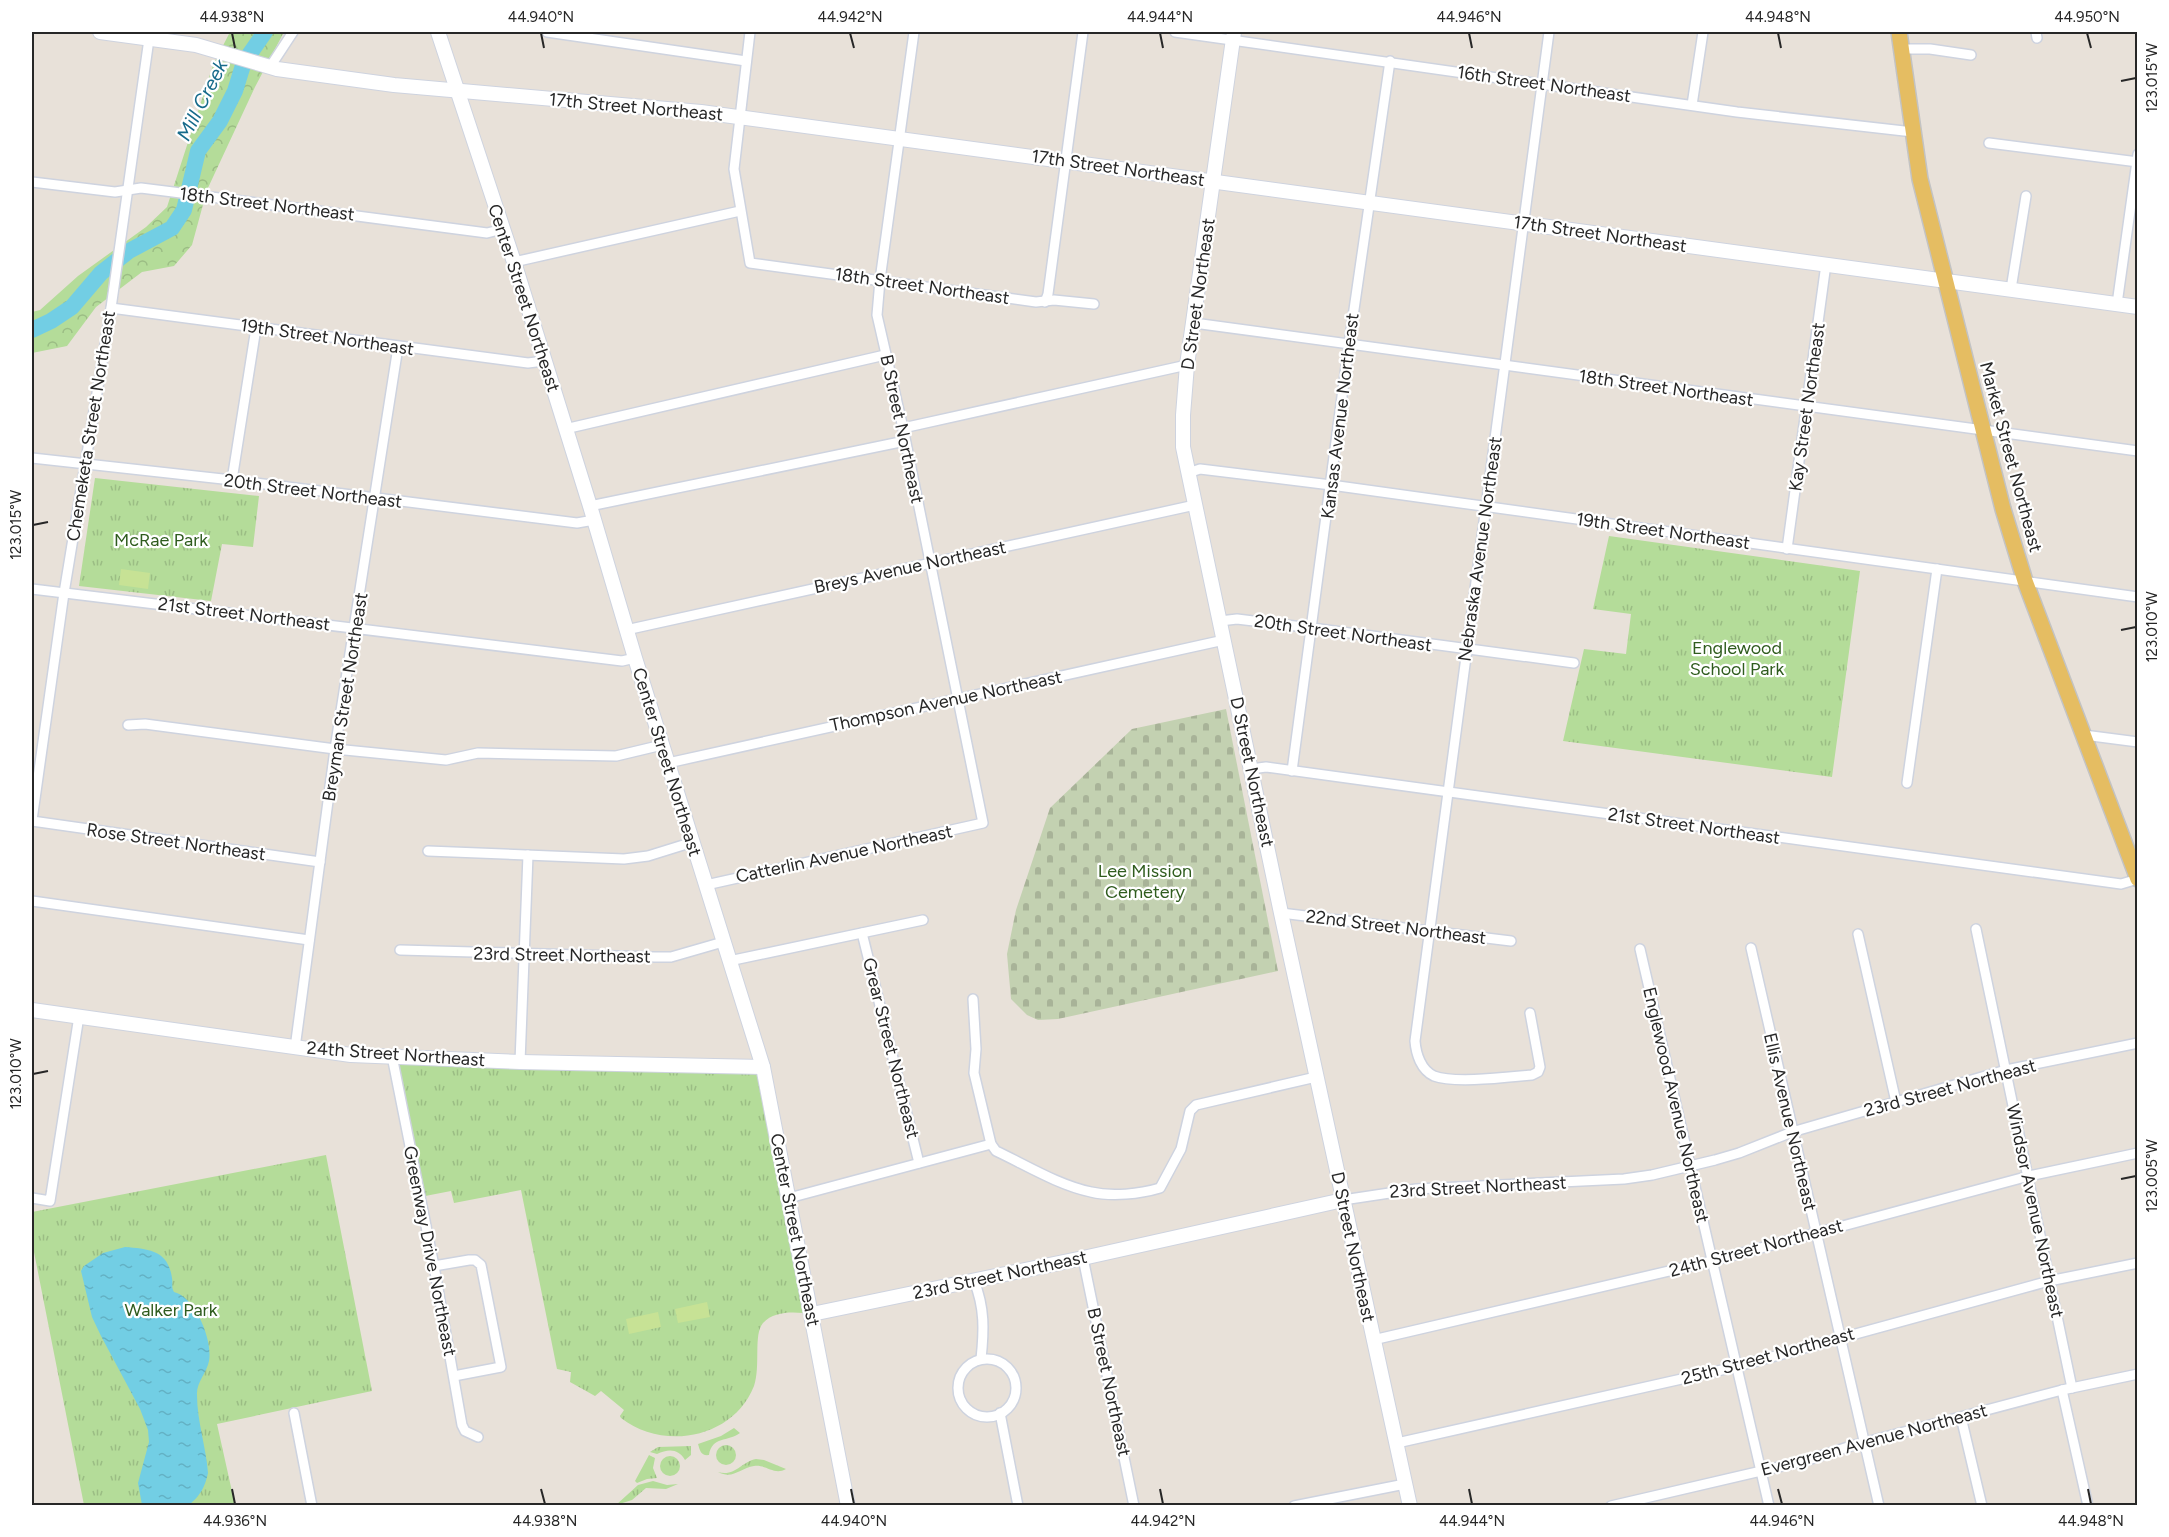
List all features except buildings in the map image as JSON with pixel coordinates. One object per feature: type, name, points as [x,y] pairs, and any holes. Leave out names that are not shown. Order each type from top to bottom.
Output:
[{"type":"main road","name":"17th Street Northeast","points":[[100,32],[149,35],[209,48],[264,65],[457,92],[740,117],[2138,307]]},
{"type":"main road","name":"Center Street Northeast","points":[[438,32],[592,513],[626,630],[763,1067],[848,1506]]},
{"type":"main road","name":"Market Street Northeast","points":[[1899,32],[1920,179],[1982,430],[2025,581],[2138,879]]},
{"type":"main road","name":"D Street Northeast","points":[[1234,36],[1187,365],[1182,437],[1281,913],[1410,1506]]},
{"type":"main road","name":"24th Street Northeast","points":[[32,1010],[351,1054],[520,1062],[763,1067]]},
{"type":"main road","name":"23rd Street Northeast","points":[[812,1314],[1083,1258],[1343,1200]]},
{"type":"street","points":[[264,65],[293,32]]},
{"type":"street","points":[[547,32],[746,61]]},
{"type":"street","points":[[513,262],[740,211],[734,169],[750,32]]},
{"type":"street","name":"B Street Northeast","points":[[914,32],[877,315],[903,428],[983,823]]},
{"type":"street","points":[[1045,302],[1067,162],[1083,32]]},
{"type":"street","name":"16th Street Northeast","points":[[1175,32],[1234,36],[1692,105],[1913,132]]},
{"type":"street","name":"Nebraska Avenue Northeast","points":[[1530,1013],[1539,1060],[1538,1072],[1524,1076],[1459,1079],[1432,1075],[1422,1065],[1416,1054],[1415,1041],[1447,793],[1549,32]]},
{"type":"street","points":[[1692,105],[1703,32]]},
{"type":"street","name":"Chemeketa Street Northeast","points":[[32,821],[34,787],[111,308],[149,35]]},
{"type":"street","points":[[1902,49],[1930,49],[1971,55]]},
{"type":"street","name":"Kansas Avenue Northeast","points":[[1292,771],[1348,344],[1390,61]]},
{"type":"street","points":[[1989,143],[2137,159],[2117,304]]},
{"type":"street","name":"18th Street Northeast","points":[[32,182],[115,192],[141,188],[487,233],[502,229]]},
{"type":"street","points":[[2011,289],[2026,196]]},
{"type":"street","name":"18th Street Northeast","points":[[740,211],[750,263],[1045,302],[1053,300],[1094,304]]},
{"type":"street","name":"Kay Street Northeast","points":[[1787,549],[1826,264]]},
{"type":"street","name":"19th Street Northeast","points":[[111,308],[528,363],[544,361]]},
{"type":"street","name":"18th Street Northeast","points":[[1194,323],[2138,452]]},
{"type":"street","points":[[232,480],[256,328]]},
{"type":"street","name":"Breyman Street Northeast","points":[[295,1048],[335,748],[356,628],[398,347]]},
{"type":"street","points":[[565,429],[885,355]]},
{"type":"street","points":[[903,428],[1187,365]]},
{"type":"street","name":"20th Street Northeast","points":[[32,458],[232,480],[577,523],[592,513],[905,441]]},
{"type":"street","name":"19th Street Northeast","points":[[1188,473],[1200,469],[1486,505],[2138,597]]},
{"type":"street","name":"Breys Avenue Northeast","points":[[626,630],[1195,505]]},
{"type":"street","points":[[1907,783],[1937,568]]},
{"type":"street","name":"21st Street Northeast","points":[[32,589],[622,661],[635,658]]},
{"type":"street","name":"20th Street Northeast","points":[[1220,621],[1237,619],[1574,663]]},
{"type":"street","name":"Thompson Avenue Northeast","points":[[668,763],[1224,640]]},
{"type":"street","points":[[128,725],[145,724],[446,760],[478,753],[616,756],[662,745]]},
{"type":"street","points":[[2084,735],[2138,742]]},
{"type":"street","name":"21st Street Northeast","points":[[1251,769],[1266,767],[2121,884],[2138,879]]},
{"type":"street","name":"Rose Street Northeast","points":[[32,821],[320,862]]},
{"type":"street","name":"Catterlin Avenue Northeast","points":[[705,885],[983,823]]},
{"type":"street","points":[[428,851],[639,858],[693,842]]},
{"type":"street","points":[[520,1062],[528,855]]},
{"type":"street","points":[[32,900],[309,940]]},
{"type":"street","name":"22nd Street Northeast","points":[[1281,913],[1511,941]]},
{"type":"street","points":[[729,961],[923,920]]},
{"type":"street","name":"Windsor Avenue Northeast","points":[[1976,929],[2029,1176],[2088,1506]]},
{"type":"street","name":"Grear Street Northeast","points":[[862,933],[919,1162]]},
{"type":"street","points":[[1858,934],[1896,1102]]},
{"type":"street","name":"23rd Street Northeast","points":[[400,950],[671,957],[723,942]]},
{"type":"street","name":"Ellis Avenue Northeast","points":[[1751,948],[1879,1506]]},
{"type":"street","name":"Englewood Avenue Northeast","points":[[1641,949],[1768,1506]]},
{"type":"street","points":[[973,999],[976,1049],[974,1073],[991,1144],[996,1151],[1059,1181],[1090,1192],[1108,1195],[1156,1189],[1163,1185],[1181,1149],[1190,1111],[1196,1105],[1316,1077]]},
{"type":"street","points":[[32,1198],[50,1201],[79,1016]]},
{"type":"street","name":"23rd Street Northeast","points":[[1343,1200],[1416,1189],[1624,1179],[1690,1166],[1738,1153],[1792,1132],[2006,1070],[2138,1043]]},
{"type":"street","name":"Greenway Drive Northeast","points":[[392,1056],[434,1266],[462,1425],[465,1431],[478,1437]]},
{"type":"street","points":[[789,1198],[991,1144]]},
{"type":"street","name":"24th Street Northeast","points":[[1373,1340],[1712,1261],[2029,1176],[2138,1153]]},
{"type":"street","name":"B Street Northeast","points":[[1083,1258],[1134,1506]]},
{"type":"street","points":[[434,1266],[469,1260],[475,1260],[481,1265],[501,1367],[454,1376]]},
{"type":"street","name":"25th Street Northeast","points":[[1396,1443],[1735,1367],[2049,1281],[2138,1263]]},
{"type":"street","points":[[974,1281],[980,1295],[984,1319],[981,1359]]},
{"type":"street","points":[[981,1359],[999,1361],[1012,1374],[1015,1392],[1013,1401],[1000,1413],[982,1416],[973,1413],[961,1401],[958,1385],[960,1377],[965,1369],[981,1359]]},
{"type":"street","name":"Evergreen Avenue Northeast","points":[[1611,1506],[1761,1471],[2067,1389],[2138,1374]]},
{"type":"street","points":[[294,1413],[312,1506]]},
{"type":"street","points":[[1000,1413],[1018,1506]]},
{"type":"street","points":[[1961,1417],[1982,1506]]},
{"type":"street","points":[[1294,1506],[1406,1484]]},
{"type":"green space","points":[[230,32],[284,32],[255,87],[207,190],[192,245],[174,266],[142,272],[96,307],[67,346],[32,353],[32,312],[40,310],[78,276],[146,227],[167,207],[213,65]]},
{"type":"green space","name":"McRae Park","points":[[95,478],[259,496],[253,547],[222,544],[211,601],[79,586]]},
{"type":"green space","name":"Englewood School Park","points":[[1609,536],[1860,571],[1832,777],[1563,741],[1584,649],[1626,654],[1631,614],[1593,609]]},
{"type":"green space","points":[[121,569],[150,573],[148,589],[119,585]]},
{"type":"green space","name":"Lee Mission Cemetery","points":[[1226,709],[1278,971],[1058,1019],[1038,1020],[1027,1015],[1011,999],[1007,954],[1016,910],[1050,808],[1132,729]]},
{"type":"green space","points":[[392,1056],[763,1067],[812,1314],[780,1314],[763,1323],[758,1335],[754,1386],[744,1404],[730,1418],[714,1428],[695,1434],[676,1436],[657,1434],[638,1428],[621,1418],[624,1410],[601,1391],[595,1396],[570,1382],[571,1372],[557,1369],[521,1190],[454,1203],[451,1191],[420,1197]]},
{"type":"green space","name":"Walker Park","points":[[326,1155],[372,1391],[217,1424],[235,1505],[84,1505],[32,1242],[32,1212]]},
{"type":"green space","points":[[707,1302],[710,1317],[678,1323],[675,1309]]},
{"type":"green space","points":[[658,1312],[661,1327],[629,1334],[626,1319]]},
{"type":"green space","points":[[734,1428],[740,1433],[717,1442],[713,1445],[709,1455],[701,1452],[698,1444],[721,1436]]},
{"type":"green space","points":[[726,1445],[733,1448],[736,1455],[733,1462],[726,1465],[719,1462],[716,1455],[719,1448]]},
{"type":"green space","points":[[691,1446],[691,1455],[685,1460],[679,1453],[672,1451],[657,1454],[650,1452],[658,1447]]},
{"type":"green space","points":[[649,1455],[655,1458],[653,1468],[657,1478],[637,1483],[635,1481]]},
{"type":"green space","points":[[670,1456],[677,1459],[680,1466],[677,1473],[670,1476],[663,1473],[660,1466],[663,1459]]},
{"type":"green space","points":[[756,1459],[786,1469],[774,1471],[754,1466],[728,1475],[718,1472],[734,1471]]},
{"type":"green space","points":[[653,1481],[667,1485],[678,1484],[666,1489],[646,1488],[632,1500],[616,1505],[638,1485]]},
{"type":"water","points":[[125,1247],[149,1250],[162,1256],[170,1269],[174,1292],[189,1302],[195,1310],[208,1342],[209,1361],[198,1386],[197,1395],[208,1473],[201,1491],[189,1505],[142,1505],[138,1483],[149,1442],[148,1430],[140,1409],[92,1317],[81,1271],[84,1266],[103,1253]]},
{"type":"waterway","name":"Mill Creek","points":[[32,330],[72,307],[101,273],[129,251],[172,228],[184,210],[198,151],[220,121],[235,91],[244,62],[265,32]]}]
